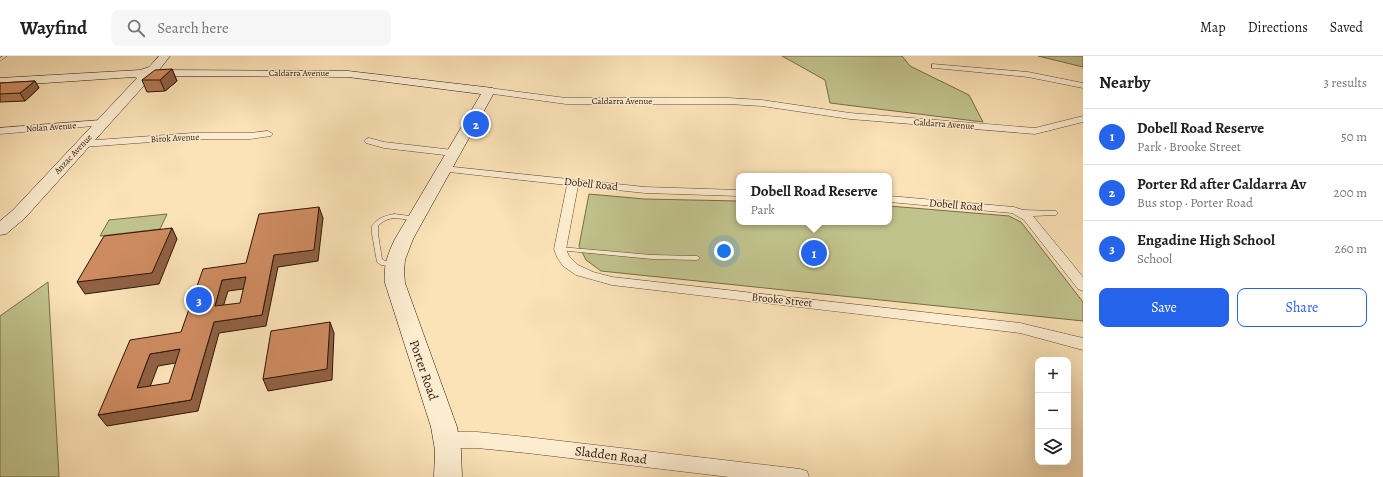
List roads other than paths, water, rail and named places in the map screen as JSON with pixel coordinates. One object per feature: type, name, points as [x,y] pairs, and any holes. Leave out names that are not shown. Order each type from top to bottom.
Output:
[{"type":"street","name":"Anzac Avenue","points":[[0,230],[19,214],[165,56]]},
{"type":"street","points":[[935,66],[1046,76],[1083,86]]},
{"type":"street","name":"Caldarra Avenue","points":[[0,82],[149,73],[348,74],[566,100],[728,101],[762,103],[850,116],[1035,131],[1083,119]]},
{"type":"street","name":"Porter Road","points":[[448,477],[449,462],[446,440],[440,416],[395,284],[395,265],[401,246],[416,218],[489,91]]},
{"type":"street","name":"Nolan Avenue","points":[[0,131],[102,123]]},
{"type":"street","name":"Birok Avenue","points":[[83,144],[193,136],[250,136],[268,134]]},
{"type":"street","points":[[369,141],[384,145],[453,152]]},
{"type":"street","name":"Dobell Road","points":[[444,169],[645,190],[736,194]]},
{"type":"street","points":[[560,249],[573,182]]},
{"type":"street","name":"Dobell Road","points":[[892,199],[1000,209],[1022,213],[1052,214]]},
{"type":"street","points":[[1022,213],[1028,218],[1083,286]]},
{"type":"street","name":"Brooke Street","points":[[560,249],[562,255],[574,269],[585,275],[612,281],[1020,328],[1083,344]]},
{"type":"street","name":"Sladden Road","points":[[446,440],[476,440],[527,445],[800,477]]},
{"type":"lane","points":[[0,60],[5,56]]},
{"type":"lane","points":[[395,265],[382,263],[379,260],[375,226],[381,220],[390,217],[416,218]]},
{"type":"lane","points":[[560,249],[652,257],[697,258]]},
{"type":"place","name":"Porter Rd after Caldarra Av","points":[[476,124]]},
{"type":"place","name":"Dobell Road Reserve","points":[[814,253]]},
{"type":"place","name":"Engadine High School","points":[[199,300]]}]
